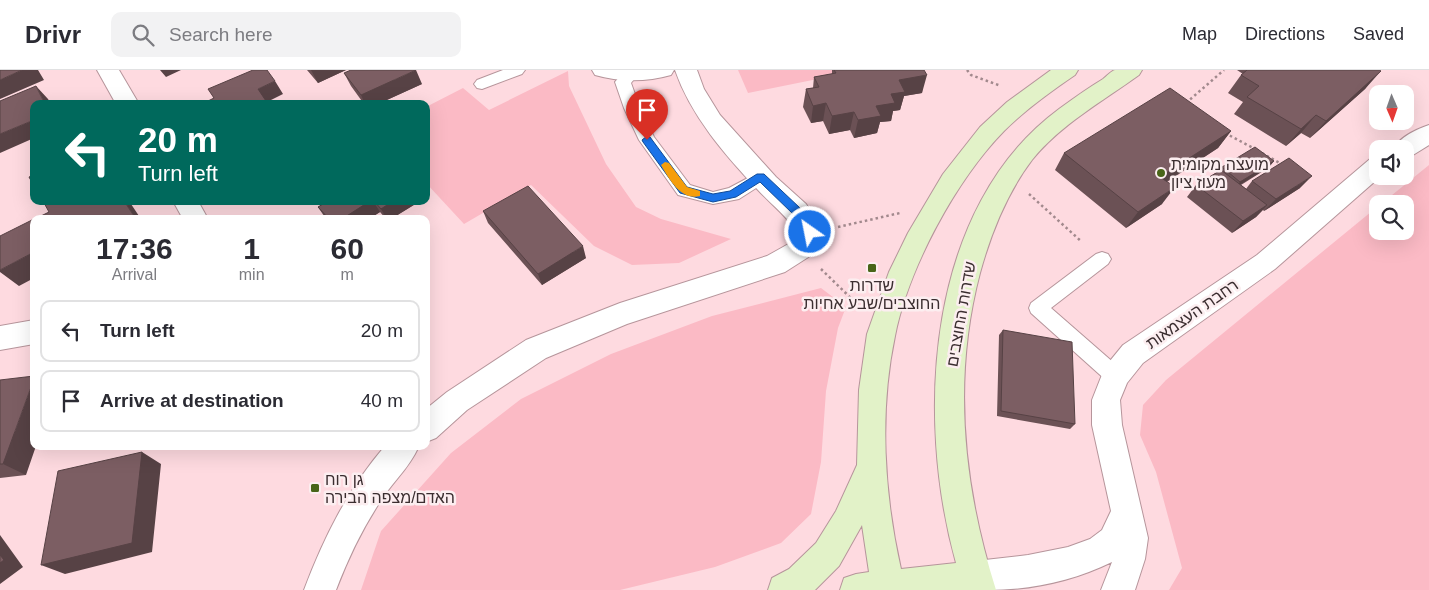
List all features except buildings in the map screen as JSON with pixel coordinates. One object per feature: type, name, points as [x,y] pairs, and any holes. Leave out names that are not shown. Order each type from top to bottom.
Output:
[{"type":"main road","points":[[888,589],[878,538],[872,465],[871,423],[876,360],[882,329],[906,267],[937,205],[962,167],[988,133],[1019,104],[1067,70]]},
{"type":"main road","name":"שדרות החוצבים","points":[[978,583],[964,530],[950,445],[951,368],[960,301],[974,247],[999,192],[1025,153],[1054,126],[1131,70]]},
{"type":"main road","points":[[784,590],[802,580],[833,548],[848,520],[872,465]]},
{"type":"main road","points":[[856,590],[978,583]]},
{"type":"street","points":[[108,70],[126,100]]},
{"type":"street","points":[[603,70],[631,73],[663,70]]},
{"type":"street","points":[[430,424],[457,401],[536,349],[620,315],[776,264],[806,241],[796,211],[760,177],[712,121],[693,90],[686,70]]},
{"type":"street","points":[[1414,143],[1429,134]]},
{"type":"street","name":"רחבת העצמאות","points":[[1117,590],[1122,582],[1129,559],[1132,538],[1107,425],[1106,400],[1115,376],[1134,354],[1266,262],[1369,174]]},
{"type":"street","points":[[0,338],[30,333]]},
{"type":"street","points":[[320,590],[331,557],[355,512],[376,478],[402,450]]},
{"type":"street","points":[[978,583],[1052,567],[1102,550],[1112,542],[1120,530],[1127,510]]},
{"type":"lane","points":[[482,84],[517,70]]},
{"type":"lane","points":[[631,73],[623,82],[632,108],[647,140],[684,190],[713,198],[733,194],[760,177]]},
{"type":"lane","points":[[1102,259],[1038,308],[1115,376]]},
{"type":"path","points":[[966,70],[971,75]]},
{"type":"path","points":[[1180,107],[1224,70]]},
{"type":"path","points":[[1222,131],[1290,169]]},
{"type":"path","points":[[1009,176],[1102,259]]},
{"type":"path","points":[[882,329],[806,241],[937,205]]},
{"type":"shaded area","points":[[738,70],[856,70],[857,71],[748,93]]},
{"type":"shaded area","points":[[568,71],[569,86],[606,164],[636,207],[661,219],[731,239],[679,263],[632,265],[594,246],[531,185],[464,224],[430,187],[430,105],[463,88],[489,110]]},
{"type":"shaded area","points":[[1429,165],[1429,590],[1169,590],[1182,568],[1156,472],[1140,435],[1143,405],[1166,380],[1369,214],[1369,240],[1414,240],[1414,195],[1392,195],[1404,185],[1414,185],[1414,177]]},
{"type":"shaded area","points":[[821,288],[846,307],[838,328],[826,391],[821,462],[811,514],[781,543],[715,567],[620,590],[361,590],[381,531],[451,453],[521,399],[611,354],[712,316]]},
{"type":"slow traffic","points":[[665,165],[684,190],[697,193]]},
{"type":"place","name":"מועצה מקומית מעוז ציון","points":[[1161,173]]},
{"type":"place","name":"שדרות החוצבים/שבע אחיות","points":[[872,268]]},
{"type":"place","name":"גן רוח האדם/מצפה הבירה","points":[[315,488]]},
{"type":"route","points":[[647,140],[684,190],[713,198],[733,194],[760,177],[796,211],[810,232]]}]
